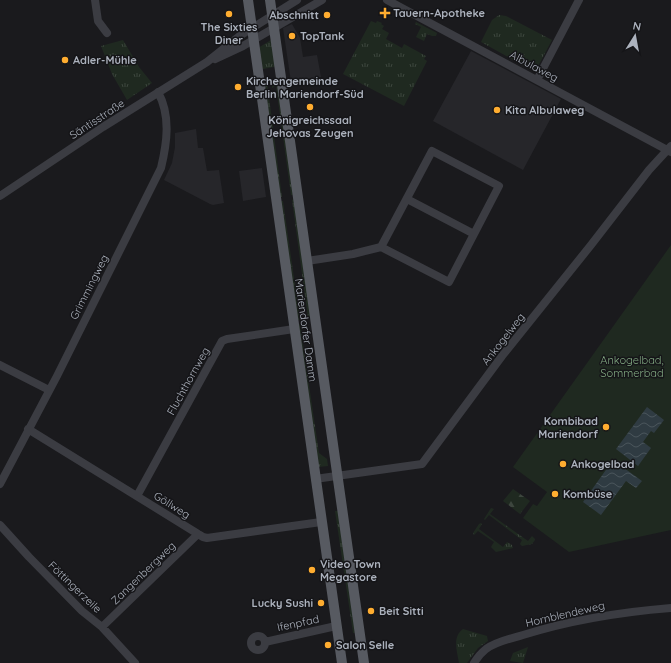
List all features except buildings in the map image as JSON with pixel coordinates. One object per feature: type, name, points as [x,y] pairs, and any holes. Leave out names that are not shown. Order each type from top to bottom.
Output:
[{"type":"main road","name":"Mariendorfer Damm","points":[[248,0],[342,663]]},
{"type":"main road","name":"Mariendorfer Damm","points":[[270,0],[364,663]]},
{"type":"street","points":[[95,0],[98,21],[107,33]]},
{"type":"street","name":"Säntisstraße","points":[[207,62],[252,28],[297,0]]},
{"type":"street","name":"Säntisstraße","points":[[0,196],[158,92],[207,62],[253,40],[322,0]]},
{"type":"street","name":"Albulaweg","points":[[387,0],[670,149]]},
{"type":"street","points":[[537,80],[579,0]]},
{"type":"street","name":"Grimmingweg","points":[[0,484],[161,168],[166,148],[167,131],[165,111],[162,99],[158,92]]},
{"type":"street","name":"Ankogelweg","points":[[315,479],[422,464],[502,356],[577,263],[648,170],[670,149]]},
{"type":"street","points":[[432,151],[499,186],[449,282],[381,247],[407,199],[432,151]]},
{"type":"street","points":[[407,199],[474,234]]},
{"type":"street","name":"Mariendorfer Damm","points":[[307,261],[353,254],[381,247]]},
{"type":"street","name":"Fluchthornweg","points":[[137,496],[222,342],[227,339],[294,329]]},
{"type":"street","points":[[0,365],[49,390]]},
{"type":"street","name":"Göllweg","points":[[28,429],[198,534],[207,538],[322,522]]},
{"type":"street","name":"Föttingerzeile","points":[[0,525],[82,611],[102,627],[136,663]]},
{"type":"street","name":"Zangenbergweg","points":[[102,627],[198,534]]},
{"type":"street","name":"Hornblendeweg","points":[[474,663],[485,650],[497,643],[544,628],[606,615],[671,608]]},
{"type":"street","name":"Ifenpfad","points":[[265,642],[336,626]]},
{"type":"shaded area","points":[[292,24],[300,38],[303,57],[317,55],[321,77],[291,82],[283,28]]},
{"type":"shaded area","name":"Kita Albulaweg","points":[[471,51],[561,99],[523,170],[433,121]]},
{"type":"shaded area","points":[[196,129],[198,148],[203,148],[207,171],[219,170],[224,203],[213,205],[210,204],[164,180],[172,163],[175,147],[175,133]]},
{"type":"shaded area","points":[[262,168],[266,197],[243,201],[239,171]]},
{"type":"green space","points":[[499,15],[506,16],[552,40],[535,72],[481,42],[492,20]]},
{"type":"green space","points":[[371,21],[382,23],[381,24],[384,26],[382,29],[389,33],[386,39],[402,48],[404,44],[426,56],[424,59],[427,61],[404,106],[343,74]]},
{"type":"green space","points":[[416,22],[437,33],[436,36],[427,34],[424,41],[416,37],[421,27],[415,24]]},
{"type":"green space","points":[[123,40],[139,67],[152,83],[127,100],[112,74],[101,46]]},
{"type":"green space","points":[[271,40],[275,66],[263,69],[258,48]]},
{"type":"green space","points":[[272,81],[277,81],[293,195],[291,195],[276,86],[272,88]]},
{"type":"green space","points":[[263,82],[267,82],[282,197],[280,197]]},
{"type":"green space","points":[[294,199],[311,318],[308,318],[292,200]]},
{"type":"green space","points":[[280,201],[283,201],[300,320],[297,320]]},
{"type":"green space","name":"Kombibad Mariendorf","points":[[671,245],[671,530],[569,552],[523,518],[533,504],[537,506],[547,492],[513,467]]},
{"type":"green space","points":[[297,324],[300,324],[319,453],[327,459],[328,466],[318,467]]},
{"type":"green space","points":[[513,489],[530,501],[520,514],[503,501]]},
{"type":"green space","points":[[491,508],[494,509],[490,514],[528,541],[532,536],[535,540],[532,544],[522,546],[520,544],[522,540],[489,515],[485,520],[484,519]]},
{"type":"green space","points":[[335,511],[338,511],[355,633],[353,633]]},
{"type":"green space","points":[[481,523],[482,524],[479,529],[503,547],[507,542],[512,545],[513,548],[496,552],[491,547],[494,542],[478,531],[474,535],[473,533]]},
{"type":"green space","points":[[463,629],[487,636],[488,641],[478,648],[467,663],[459,663],[456,640],[457,636]]},
{"type":"green space","points":[[528,647],[523,663],[510,661],[513,653]]},
{"type":"water","points":[[647,407],[664,420],[654,433],[651,431],[643,442],[651,448],[638,466],[616,449]]},
{"type":"water","points":[[613,460],[642,481],[636,488],[626,481],[601,515],[583,502]]},
{"type":"place","name":"Tauern-Apotheke","points":[[385,13]]},
{"type":"place","name":"The Sixties Diner","points":[[229,14]]},
{"type":"place","name":"Abschnitt","points":[[327,15]]},
{"type":"place","name":"TopTank","points":[[292,36]]},
{"type":"place","name":"Adler-Mühle","points":[[65,60]]},
{"type":"place","name":"Kirchengemeinde Berlin Mariendorf-Süd","points":[[238,87]]},
{"type":"place","name":"Königreichssaal Jehovas Zeugen","points":[[310,107]]},
{"type":"place","name":"Kita Albulaweg","points":[[497,110]]},
{"type":"place","name":"Kombibad Mariendorf","points":[[606,427]]},
{"type":"place","name":"Ankogelbad","points":[[563,464]]},
{"type":"place","name":"Kombüse","points":[[555,494]]},
{"type":"place","name":"Video Town Megastore","points":[[312,570]]},
{"type":"place","name":"Lucky Sushi","points":[[321,603]]},
{"type":"place","name":"Beit Sitti","points":[[371,611]]},
{"type":"place","name":"Salon Selle","points":[[328,645]]},
{"type":"park label","name":"Ankogelbad, Sommerbad","points":[[632,366]]}]
